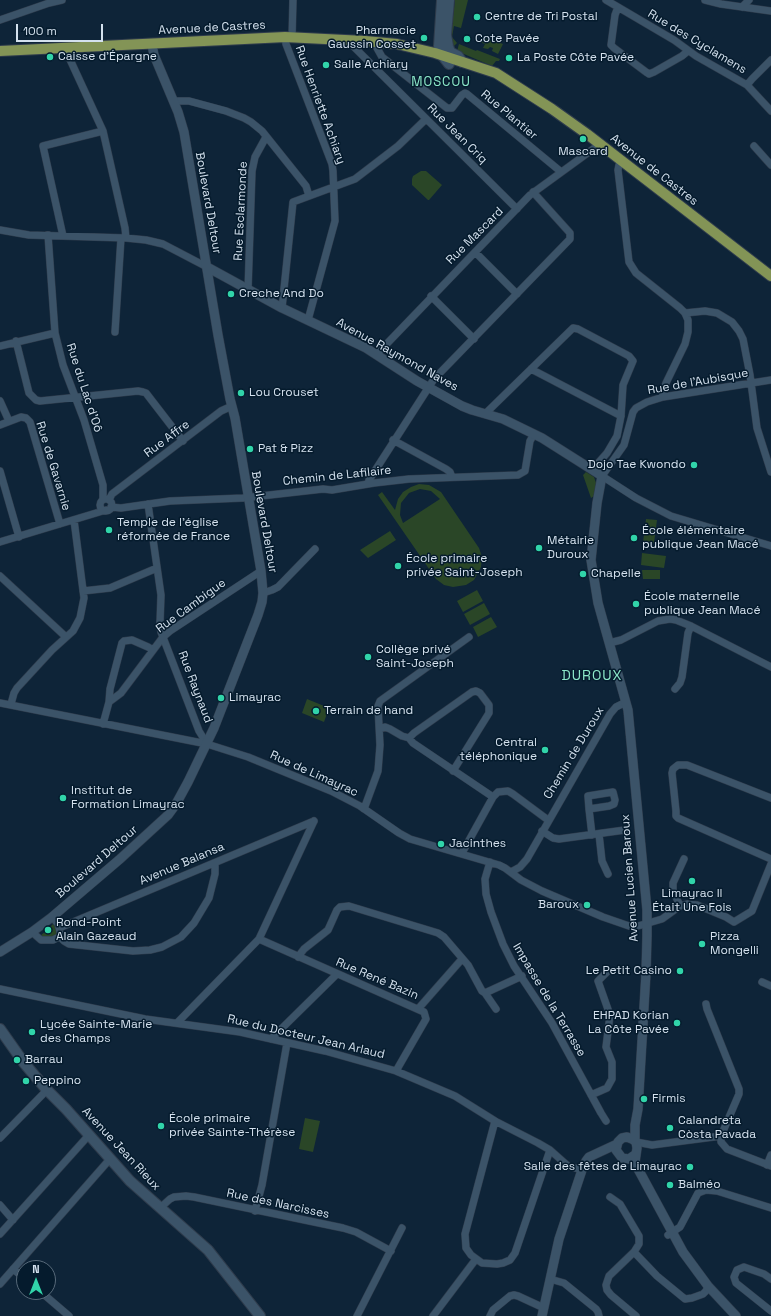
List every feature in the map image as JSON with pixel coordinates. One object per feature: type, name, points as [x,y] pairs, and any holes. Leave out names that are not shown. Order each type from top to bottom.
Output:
[{"type":"main road","points":[[442,0],[442,52],[449,64]]},
{"type":"main road","points":[[442,52],[446,35],[449,0]]},
{"type":"main road","name":"Avenue de Castres","points":[[0,51],[152,45],[211,40],[289,37],[377,42],[442,52],[462,62],[496,73],[552,109],[600,144],[771,276]]},
{"type":"main road","name":"Avenue de Castres","points":[[377,42],[449,64],[519,88]]},
{"type":"main road","name":"Avenue de Castres","points":[[405,51],[426,54],[442,52]]},
{"type":"main road","name":"Avenue Jean Rieux","points":[[2,1036],[47,1090],[134,1185],[208,1250],[260,1316]]},
{"type":"street","points":[[0,20],[62,0]]},
{"type":"street","name":"Rue Henriette Achiary","points":[[293,0],[289,37],[286,44],[332,164],[334,188],[335,221],[308,320]]},
{"type":"street","name":"Rue des Cyclamens","points":[[606,0],[674,40],[688,51],[747,85],[771,111]]},
{"type":"street","points":[[705,0],[771,11]]},
{"type":"street","points":[[742,7],[749,0]]},
{"type":"street","points":[[618,7],[615,15],[611,45],[646,72],[650,74],[688,51]]},
{"type":"street","name":"Rue Jean Criq","points":[[352,40],[353,46],[517,209]]},
{"type":"street","name":"Rue Plantier","points":[[377,42],[378,51],[382,57],[447,108],[452,108],[462,94],[467,94],[560,172]]},
{"type":"street","name":"Boulevard Deltour","points":[[0,952],[32,932],[52,917],[120,859],[168,815],[182,794],[207,744],[258,616],[263,593],[261,571],[184,132],[174,101],[154,55],[152,45]]},
{"type":"street","points":[[66,48],[103,131],[125,228],[116,332]]},
{"type":"street","points":[[747,85],[771,60]]},
{"type":"street","points":[[174,101],[189,101],[236,114],[251,122],[266,137],[306,186],[309,196]]},
{"type":"street","points":[[282,308],[293,202],[355,179],[398,146],[426,119]]},
{"type":"street","points":[[63,236],[43,146],[103,131]]},
{"type":"street","name":"Rue Esclarmonde","points":[[248,290],[252,171],[255,157],[266,137]]},
{"type":"street","name":"Rue Mascard","points":[[376,355],[533,192],[600,144]]},
{"type":"street","points":[[754,146],[771,165]]},
{"type":"street","points":[[622,161],[618,170],[630,262],[636,273],[685,313],[688,326],[687,338],[666,383],[663,397]]},
{"type":"street","points":[[368,484],[368,480],[393,440],[434,379],[571,237],[570,233],[533,192]]},
{"type":"street","name":"Avenue Raymond Naves","points":[[0,230],[29,235],[123,238],[146,240],[163,244],[282,308],[356,343],[462,406],[503,419],[553,444],[636,498],[671,516],[771,546]]},
{"type":"street","name":"Rue du Lac d'Oô","points":[[48,235],[56,333],[63,365],[84,420],[104,489],[106,504]]},
{"type":"street","points":[[475,252],[517,294]]},
{"type":"street","points":[[432,296],[474,339]]},
{"type":"street","points":[[685,313],[705,311],[721,315],[735,326],[743,339],[750,375],[757,428],[771,472]]},
{"type":"street","points":[[487,415],[488,410],[571,329],[576,328],[632,359],[632,364],[624,379],[621,416],[617,436],[607,453],[592,470]]},
{"type":"street","points":[[0,346],[16,341],[56,333]]},
{"type":"street","points":[[16,341],[29,393],[32,397],[40,401],[138,391],[143,392],[183,441]]},
{"type":"street","points":[[531,369],[621,416]]},
{"type":"street","name":"Rue de l'Aubisque","points":[[602,476],[624,445],[633,412],[636,408],[647,402],[663,397],[771,380]]},
{"type":"street","points":[[0,401],[9,421]]},
{"type":"street","name":"Rue Affre","points":[[106,504],[112,494],[221,411],[232,406]]},
{"type":"street","name":"Rue de Gavarnie","points":[[0,425],[21,417],[26,418],[30,422],[60,524]]},
{"type":"street","name":"Chemin de Lafilaire","points":[[106,504],[121,508],[170,502],[248,497],[323,489],[332,490],[409,479],[514,476],[525,472],[530,441],[534,434]]},
{"type":"street","points":[[393,440],[446,469],[450,472],[452,477]]},
{"type":"street","points":[[0,471],[19,537]]},
{"type":"street","points":[[602,476],[597,503],[591,556],[598,603],[626,702]]},
{"type":"street","points":[[104,489],[110,492],[116,491]]},
{"type":"street","points":[[0,542],[86,517],[106,504]]},
{"type":"street","name":"Rue Raynaud","points":[[148,504],[162,595],[160,623],[163,637],[199,731],[207,744]]},
{"type":"street","points":[[11,704],[17,688],[73,631],[80,618],[83,605],[83,591],[74,520]]},
{"type":"street","points":[[263,593],[278,586],[316,549]]},
{"type":"street","points":[[83,591],[110,588],[157,568]]},
{"type":"street","name":"Rue Cambigue","points":[[109,702],[121,693],[163,637],[261,571]]},
{"type":"street","points":[[0,576],[66,637]]},
{"type":"street","points":[[609,643],[621,640],[658,621],[676,620],[691,626],[771,667]]},
{"type":"street","points":[[675,689],[680,683],[682,677],[688,633],[691,626]]},
{"type":"street","points":[[364,809],[378,770],[380,729],[378,706],[380,701],[469,637]]},
{"type":"street","points":[[103,724],[109,702],[110,688],[122,643],[124,641],[132,640],[153,650]]},
{"type":"street","points":[[409,738],[472,692],[476,691],[480,693],[489,705],[488,713],[453,770]]},
{"type":"street","name":"Chemin de Duroux","points":[[511,872],[524,863],[610,714],[616,707],[626,702]]},
{"type":"street","name":"Avenue Lucien Baroux","points":[[626,702],[647,910],[646,973],[635,1142]]},
{"type":"street","name":"Rue de Limayrac","points":[[1,705],[11,704],[207,744],[248,757],[314,783],[364,809],[410,839],[490,862],[505,868],[529,885],[603,917],[631,926],[647,924],[666,917],[680,906]]},
{"type":"street","points":[[380,729],[385,727],[409,738],[413,743],[493,797]]},
{"type":"street","points":[[771,798],[687,765],[680,764],[673,769],[672,777],[676,816],[678,818],[771,859]]},
{"type":"street","points":[[462,853],[493,797],[498,792],[508,791],[548,820]]},
{"type":"street","points":[[589,808],[602,861],[608,874]]},
{"type":"street","name":"Avenue Balansa","points":[[59,928],[314,821],[259,939]]},
{"type":"street","points":[[542,831],[553,838],[560,839],[625,830]]},
{"type":"street","points":[[684,859],[673,883],[673,890],[680,906],[687,904],[697,905],[726,917],[734,922],[752,911],[771,864]]},
{"type":"street","name":"Impasse de la Terrasse","points":[[490,862],[485,879],[487,902],[503,944],[514,966],[552,1023],[606,1121]]},
{"type":"street","points":[[52,917],[59,928],[64,941],[69,944],[123,950],[150,950],[172,943],[187,931],[203,910],[209,898],[215,874],[215,863]]},
{"type":"street","points":[[298,957],[304,949],[328,930],[337,910],[344,906],[349,906],[444,937],[468,965],[482,991],[496,1009]]},
{"type":"street","points":[[32,932],[41,940],[53,940],[61,936]]},
{"type":"street","points":[[177,1023],[259,939]]},
{"type":"street","name":"Rue René Bazin","points":[[259,939],[424,1012],[426,1019],[396,1071]]},
{"type":"street","points":[[418,1009],[462,959]]},
{"type":"street","points":[[591,1095],[607,1088],[612,1078],[612,1062],[606,1047],[610,1015],[598,981],[608,971]]},
{"type":"street","points":[[271,1039],[337,974]]},
{"type":"street","points":[[485,993],[522,976]]},
{"type":"street","points":[[762,982],[771,986]]},
{"type":"street","name":"Rue du Docteur Jean Arlaud","points":[[0,989],[145,1019],[240,1032],[325,1051],[396,1071],[456,1096],[495,1121],[550,1150],[568,1166],[582,1169]]},
{"type":"street","points":[[706,1004],[739,1089],[739,1094],[721,1139]]},
{"type":"street","points":[[255,1211],[262,1185],[287,1043]]},
{"type":"street","points":[[0,1138],[47,1090]]},
{"type":"street","points":[[495,1121],[465,1234],[466,1248],[482,1263],[497,1264],[510,1260],[515,1253],[550,1150]]},
{"type":"street","name":"Avenue Lucien Baroux","points":[[625,1138],[635,1124]]},
{"type":"street","points":[[0,1234],[89,1135]]},
{"type":"street","points":[[490,1316],[493,1310],[510,1296],[514,1295],[543,1312],[562,1230],[582,1169],[589,1157],[617,1144],[620,1140],[625,1138],[629,1138],[635,1142],[652,1145]]},
{"type":"street","points":[[582,1169],[600,1156],[611,1154],[631,1158],[642,1148],[652,1145],[721,1139]]},
{"type":"street","points":[[721,1139],[727,1149],[769,1165],[771,1156]]},
{"type":"street","points":[[635,1142],[637,1146],[637,1167],[670,1234]]},
{"type":"street","points":[[617,1144],[616,1150],[634,1172],[670,1234],[706,1288],[730,1316]]},
{"type":"street","points":[[0,1284],[110,1159]]},
{"type":"street","points":[[670,1234],[680,1227],[698,1193],[706,1190],[717,1191],[771,1208]]},
{"type":"street","name":"Rue des Narcisses","points":[[160,1208],[170,1199],[186,1196],[343,1228],[356,1232],[390,1250]]},
{"type":"street","points":[[610,1198],[620,1204],[638,1236],[639,1244],[634,1252],[610,1276],[606,1286],[611,1295],[636,1316]]},
{"type":"street","points":[[0,1205],[13,1220]]},
{"type":"street","points":[[357,1316],[402,1228]]},
{"type":"street","points":[[634,1252],[657,1276],[685,1299],[692,1298],[706,1288]]},
{"type":"street","points":[[433,1316],[476,1259]]},
{"type":"street","points":[[771,1279],[764,1274],[744,1267],[737,1270],[734,1277],[736,1283],[771,1311]]},
{"type":"street","points":[[550,1279],[564,1283],[596,1309],[599,1316]]},
{"type":"street","points":[[706,1288],[736,1316]]},
{"type":"street","points":[[50,1300],[69,1316]]},
{"type":"green space","points":[[455,0],[468,0],[461,28],[454,26],[452,37],[457,43],[453,47],[451,32]]},
{"type":"green space","points":[[482,37],[503,44],[498,54],[492,51],[493,48],[483,48],[485,44],[480,42]]},
{"type":"green space","points":[[459,44],[500,59],[492,66],[457,51]]},
{"type":"green space","points":[[421,171],[426,171],[442,185],[429,200],[412,185],[413,176]]},
{"type":"green space","points":[[586,472],[594,477],[596,483],[594,496],[591,498],[583,475]]},
{"type":"green space","points":[[419,484],[429,485],[441,492],[479,548],[482,557],[481,567],[474,580],[466,585],[453,587],[444,585],[436,579],[378,495],[382,492],[395,510],[398,499],[403,492]],"holes":[[[420,489],[431,491],[440,499],[403,523],[400,515],[401,503],[409,493]]]},
{"type":"green space","points":[[646,519],[657,520],[654,543],[643,542]]},
{"type":"green space","points":[[390,531],[396,540],[368,558],[360,550]]},
{"type":"green space","points":[[642,553],[666,556],[664,568],[641,565]]},
{"type":"green space","points":[[642,570],[660,570],[660,579],[643,579]]},
{"type":"green space","points":[[477,590],[483,601],[463,612],[457,601]]},
{"type":"green space","points":[[484,603],[490,614],[470,625],[464,614]]},
{"type":"green space","points":[[491,617],[497,627],[478,637],[473,627]]},
{"type":"green space","name":"Terrain de hand","points":[[307,699],[329,708],[324,722],[302,713]]},
{"type":"green space","points":[[53,924],[58,930],[57,935],[53,937],[40,936],[46,931],[48,933],[49,931],[47,930]]},
{"type":"green space","points":[[305,1118],[320,1121],[313,1152],[299,1149]]},
{"type":"place","name":"Centre de Tri Postal","points":[[477,17]]},
{"type":"place","name":"Pharmacie Gaussin Cosset","points":[[424,38]]},
{"type":"place","name":"Cote Pavée","points":[[467,39]]},
{"type":"place","name":"Caisse d'Épargne","points":[[50,57]]},
{"type":"place","name":"La Poste Côte Pavée","points":[[509,58]]},
{"type":"place","name":"Salle Achiary","points":[[326,65]]},
{"type":"place","name":"Mascard","points":[[583,139]]},
{"type":"place","name":"Creche And Do","points":[[231,294]]},
{"type":"place","name":"Lou Crouset","points":[[241,393]]},
{"type":"place","name":"Pat & Pizz","points":[[250,449]]},
{"type":"place","name":"Dojo Tae Kwondo","points":[[694,465]]},
{"type":"place","name":"Temple de l'église réformée de France","points":[[109,530]]},
{"type":"place","name":"École élémentaire publique Jean Macé","points":[[634,538]]},
{"type":"place","name":"Métairie Duroux","points":[[539,548]]},
{"type":"place","name":"École primaire privée Saint-Joseph","points":[[398,566]]},
{"type":"place","name":"Chapelle","points":[[583,574]]},
{"type":"place","name":"École maternelle publique Jean Macé","points":[[636,604]]},
{"type":"place","name":"Collège privé Saint-Joseph","points":[[368,657]]},
{"type":"place","name":"Limayrac","points":[[221,698]]},
{"type":"place","name":"Terrain de hand","points":[[316,711]]},
{"type":"place","name":"Central téléphonique","points":[[545,750]]},
{"type":"place","name":"Institut de Formation Limayrac","points":[[63,798]]},
{"type":"place","name":"Jacinthes","points":[[441,844]]},
{"type":"place","name":"Limayrac Il Était Une Fois","points":[[692,881]]},
{"type":"place","name":"Baroux","points":[[587,905]]},
{"type":"place","name":"Rond-Point Alain Gazeaud","points":[[48,930]]},
{"type":"place","name":"Pizza Mongelli","points":[[702,944]]},
{"type":"place","name":"Le Petit Casino","points":[[680,971]]},
{"type":"place","name":"EHPAD Korian La Côte Pavée","points":[[677,1023]]},
{"type":"place","name":"Lycée Sainte-Marie des Champs","points":[[32,1032]]},
{"type":"place","name":"Barrau","points":[[17,1060]]},
{"type":"place","name":"Peppino","points":[[26,1081]]},
{"type":"place","name":"Firmis","points":[[644,1099]]},
{"type":"place","name":"École primaire privée Sainte-Thérèse","points":[[161,1126]]},
{"type":"place","name":"Calandreta Còsta Pavada","points":[[670,1128]]},
{"type":"place","name":"Salle des fêtes de Limayrac","points":[[690,1167]]},
{"type":"place","name":"Balméo","points":[[670,1185]]},
{"type":"district","name":"MOSCOU","points":[[441,82]]},
{"type":"district","name":"DUROUX","points":[[592,676]]}]
